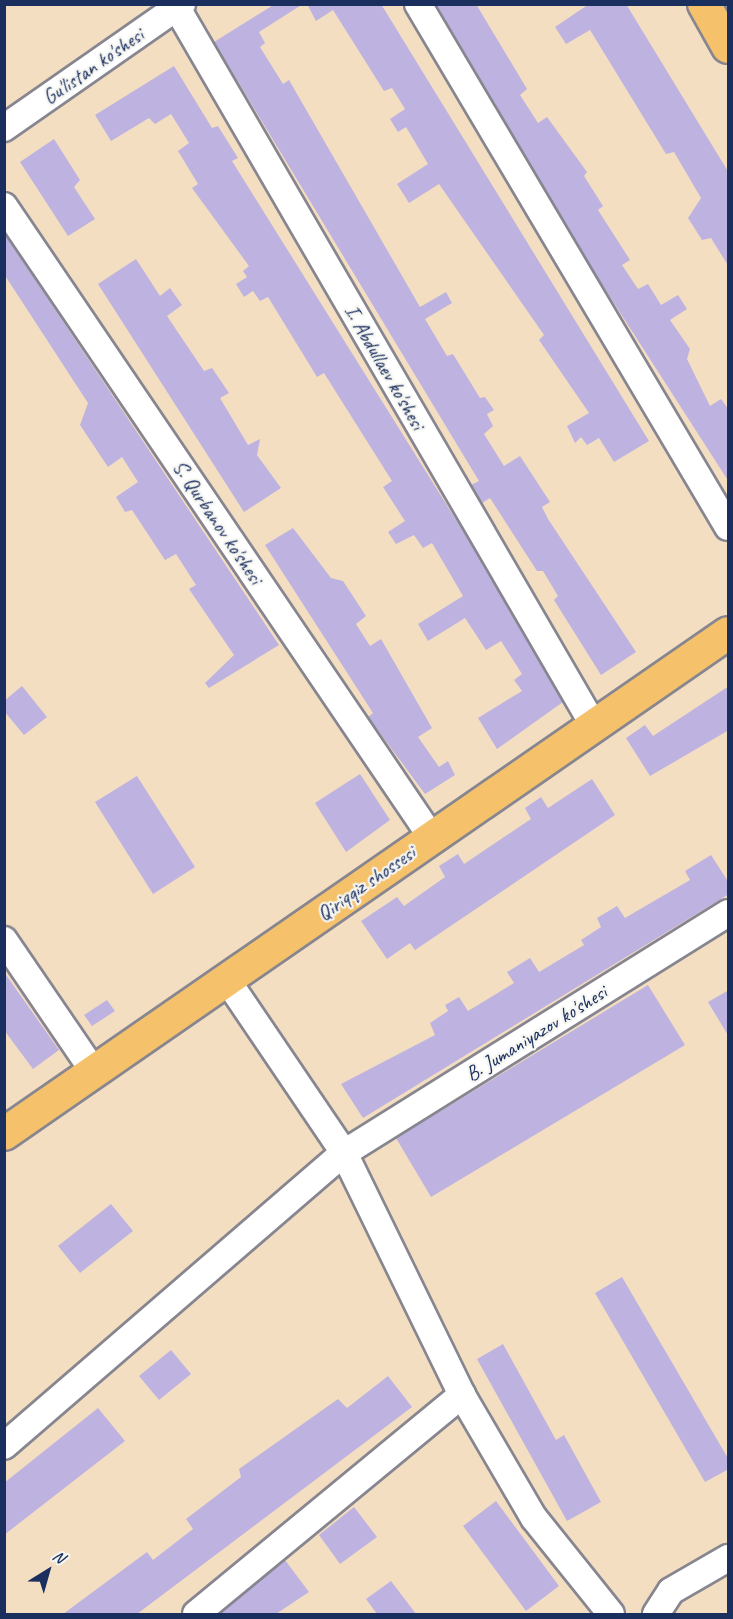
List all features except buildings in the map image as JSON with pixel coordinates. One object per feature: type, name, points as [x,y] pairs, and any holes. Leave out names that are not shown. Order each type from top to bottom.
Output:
[{"type":"main road","points":[[704,4],[729,46]]},
{"type":"main road","name":"Qiriqqiz shossesi","points":[[4,1134],[729,633]]},
{"type":"street","points":[[418,4],[729,526]]},
{"type":"street","name":"Gu'listan ko'shesi","points":[[4,128],[179,6]]},
{"type":"street","name":"I. Abdullaev ko'shesi","points":[[179,6],[594,726]]},
{"type":"street","name":"S. Qurbanov ko'shesi","points":[[4,206],[432,838]]},
{"type":"street","name":"B. Jumaniyazov ko'shesi","points":[[4,1446],[344,1153],[729,913]]},
{"type":"street","points":[[4,940],[94,1072]]},
{"type":"street","points":[[226,980],[344,1153],[462,1395],[534,1518],[611,1614]]},
{"type":"street","points":[[196,1614],[462,1395]]},
{"type":"street","points":[[656,1614],[670,1591],[729,1558]]}]
